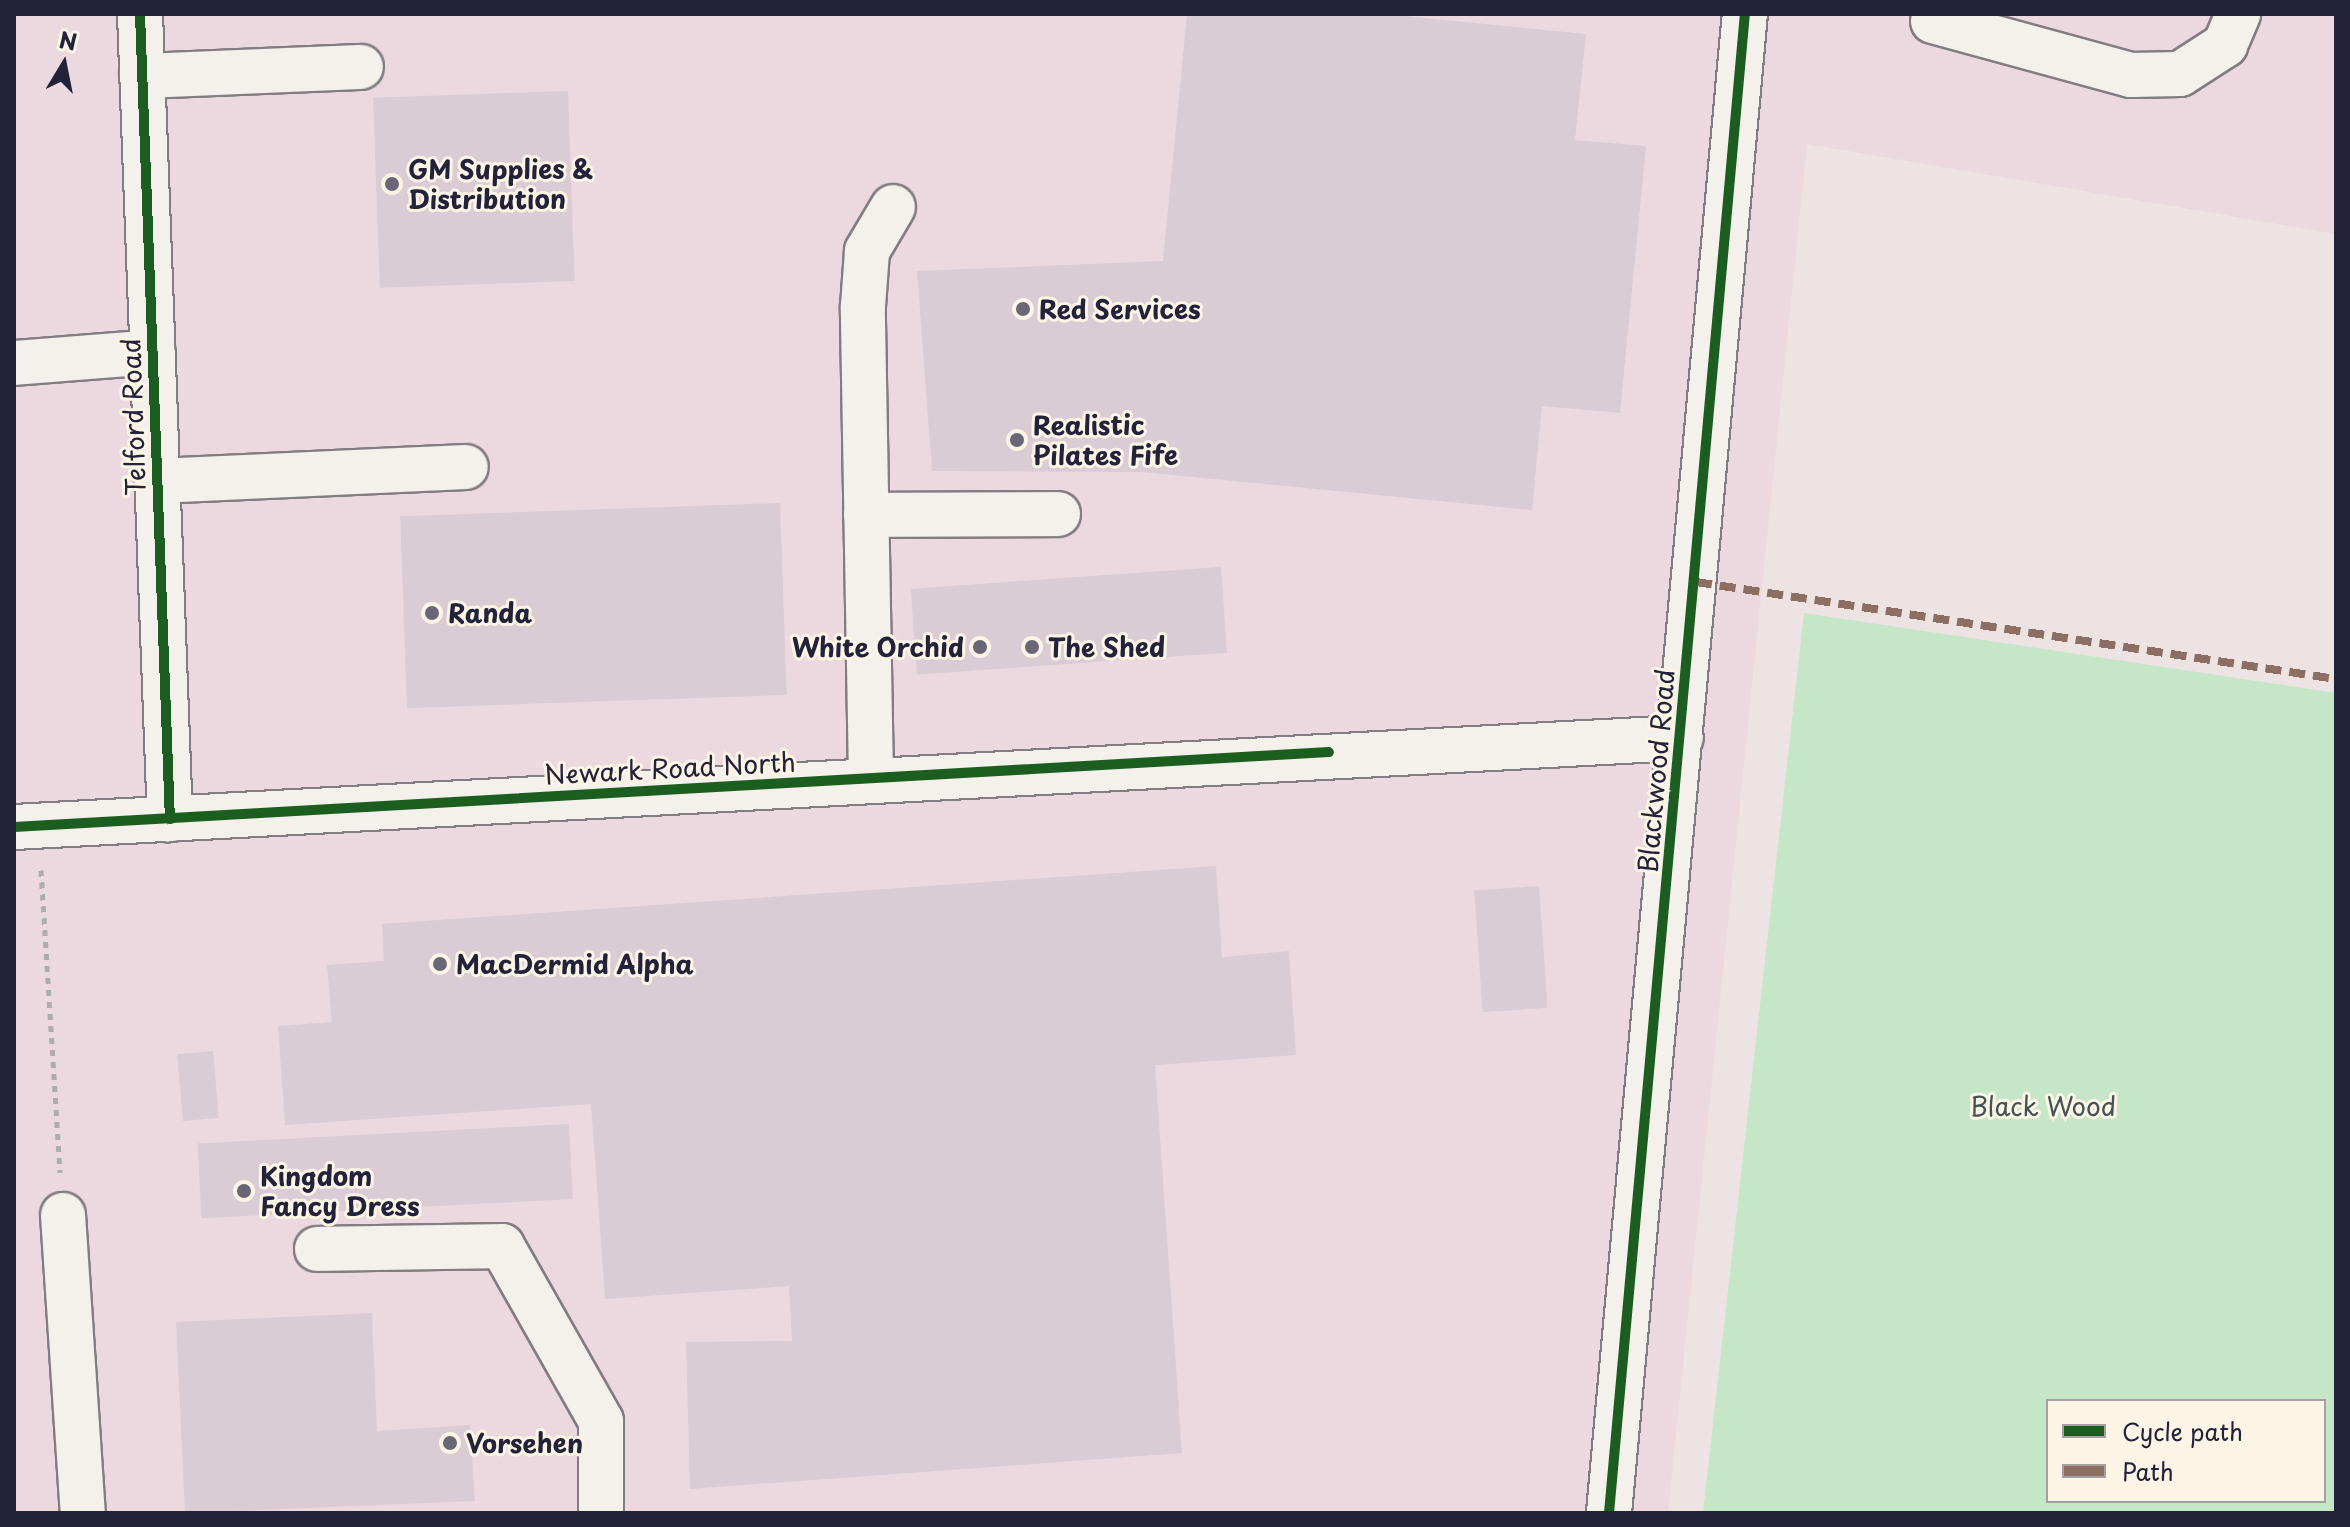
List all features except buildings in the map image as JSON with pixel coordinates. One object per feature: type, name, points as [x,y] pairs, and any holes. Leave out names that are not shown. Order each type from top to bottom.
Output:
[{"type":"street","name":"Telford Road","points":[[140,14],[170,819]]},
{"type":"street","points":[[1933,21],[2143,75],[2180,74],[2225,45],[2238,14]]},
{"type":"street","name":"Blackwood Road","points":[[1609,1513],[1744,23]]},
{"type":"street","points":[[142,76],[361,67]]},
{"type":"street","points":[[871,779],[866,515],[867,251],[893,207]]},
{"type":"street","points":[[14,363],[153,352]]},
{"type":"street","points":[[157,481],[466,467]]},
{"type":"street","points":[[866,515],[1058,514]]},
{"type":"street","name":"Newark Road North","points":[[26,826],[1329,752],[1681,738]]},
{"type":"street","points":[[63,1215],[83,1513]]},
{"type":"street","points":[[317,1249],[502,1246],[601,1421],[601,1513]]},
{"type":"path","points":[[26,826],[63,1215]]},
{"type":"shaded area","points":[[14,14],[2336,14],[2336,234],[1807,144],[1668,1513],[14,1513]]},
{"type":"green space","name":"Black Wood","points":[[1804,613],[2336,693],[2336,1513],[1703,1513]]},
{"type":"marked path","points":[[1696,582],[2336,679]]},
{"type":"cycle path","points":[[140,14],[170,819]]},
{"type":"cycle path","points":[[1609,1513],[1745,14]]},
{"type":"cycle path","points":[[14,827],[1329,752]]},
{"type":"place","name":"GM Supplies & Distribution","points":[[392,184]]},
{"type":"place","name":"Red Services","points":[[1023,309]]},
{"type":"place","name":"Realistic Pilates Fife","points":[[1017,440]]},
{"type":"place","name":"Randa","points":[[432,613]]},
{"type":"place","name":"White Orchid","points":[[980,647]]},
{"type":"place","name":"The Shed","points":[[1032,647]]},
{"type":"place","name":"MacDermid Alpha","points":[[440,964]]},
{"type":"place","name":"Kingdom Fancy Dress","points":[[244,1191]]},
{"type":"place","name":"Vorsehen","points":[[450,1443]]}]
